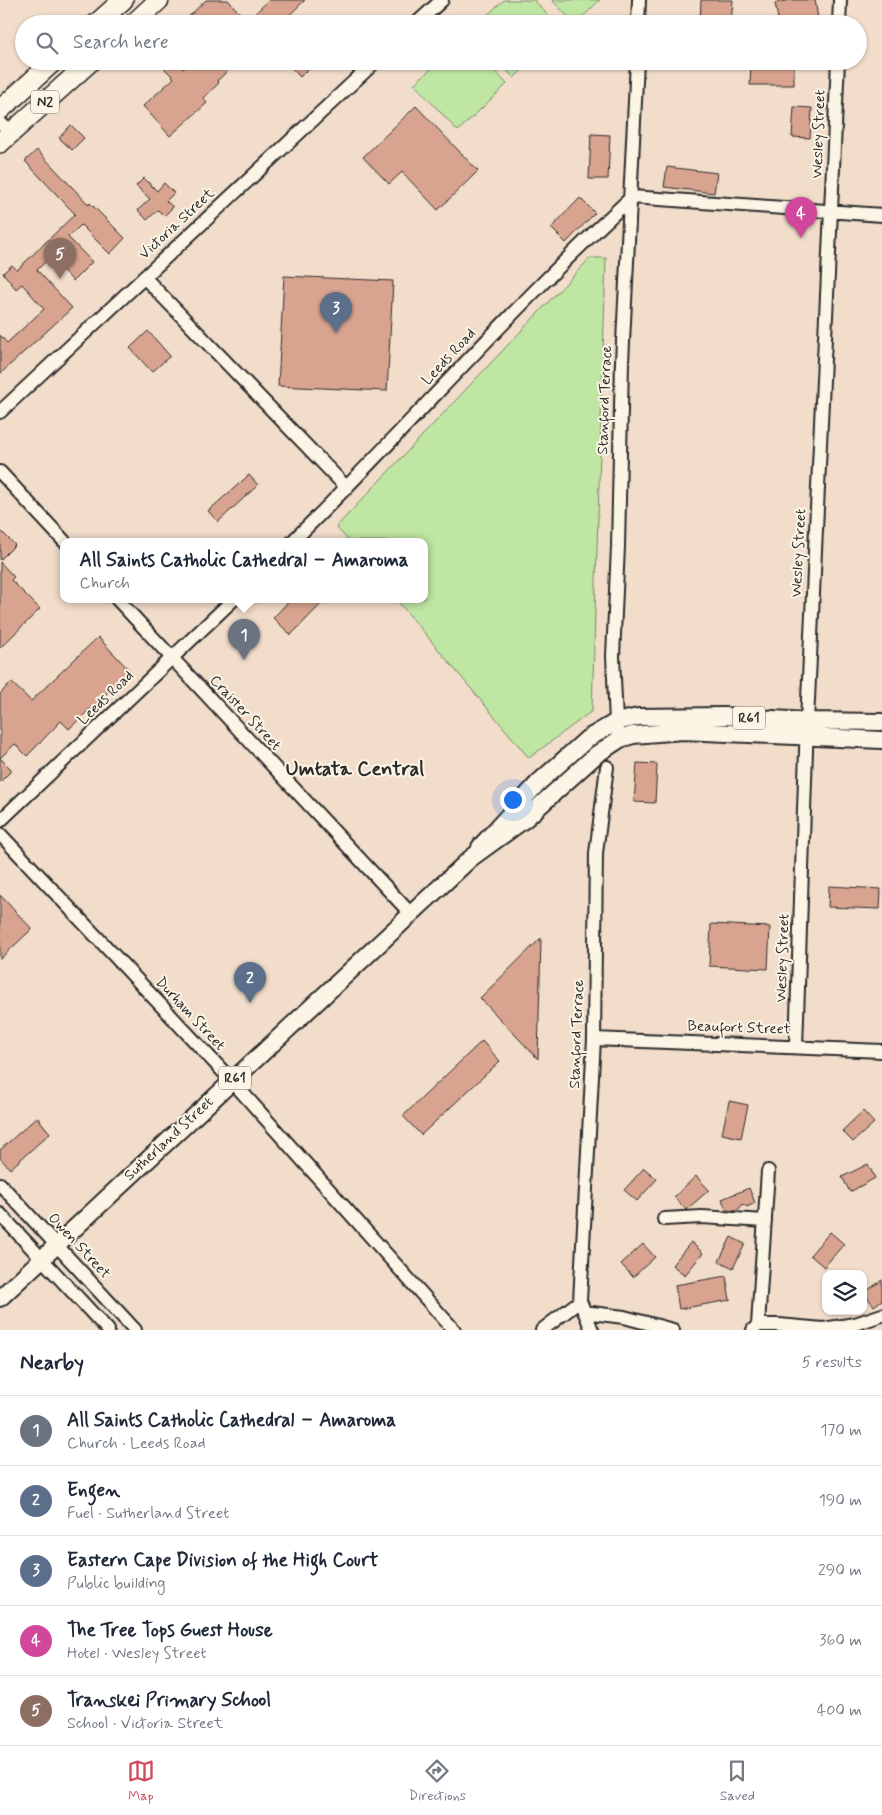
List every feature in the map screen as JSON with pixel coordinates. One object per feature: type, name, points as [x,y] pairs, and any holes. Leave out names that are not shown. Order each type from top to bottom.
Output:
[{"type":"highway","points":[[106,15],[123,0]]},
{"type":"highway","points":[[143,15],[159,0]]},
{"type":"highway","name":"N2","points":[[0,110],[44,70]]},
{"type":"highway","name":"N2","points":[[3,133],[80,70]]},
{"type":"main road","name":"Sutherland Street","points":[[471,858],[494,828],[538,783],[587,739],[616,722],[638,717],[724,716],[882,740]]},
{"type":"main road","name":"Sutherland Street","points":[[0,1298],[471,858],[525,819],[596,754],[620,739],[642,734],[807,728],[882,722]]},
{"type":"street","points":[[426,15],[442,0]]},
{"type":"street","points":[[638,15],[639,0]]},
{"type":"street","points":[[839,15],[840,0]]},
{"type":"street","name":"Victoria Street","points":[[0,412],[366,70]]},
{"type":"street","name":"Stanford Terrace","points":[[620,739],[616,722],[613,656],[618,547],[622,362],[632,197],[637,70]]},
{"type":"street","name":"Wesley Street","points":[[796,1047],[807,728],[838,70]]},
{"type":"street","points":[[632,197],[832,213],[882,215]]},
{"type":"street","name":"Leeds Road","points":[[296,538],[347,488],[573,251],[632,197]]},
{"type":"street","points":[[144,277],[347,488]]},
{"type":"street","points":[[0,472],[61,538]]},
{"type":"street","name":"Craister Street","points":[[122,603],[411,914]]},
{"type":"street","name":"Leeds Road","points":[[0,821],[230,603]]},
{"type":"street","name":"Stanford Terrace","points":[[582,1307],[594,1039],[596,853],[607,767]]},
{"type":"street","name":"Durham Street","points":[[0,834],[232,1081],[454,1330]]},
{"type":"street","name":"Beaufort Street","points":[[594,1039],[882,1051]]},
{"type":"street","points":[[768,1171],[755,1328],[787,1325],[823,1329],[855,1324],[882,1315]]},
{"type":"street","name":"Owen Street","points":[[0,1184],[135,1330]]},
{"type":"street","points":[[0,1214],[108,1330]]},
{"type":"street","points":[[664,1219],[702,1217],[765,1220]]},
{"type":"street","points":[[582,1307],[592,1330]]},
{"type":"street","points":[[542,1330],[582,1307],[673,1330]]},
{"type":"green space","points":[[504,0],[534,0],[548,15],[487,15]]},
{"type":"green space","points":[[552,0],[600,0],[584,15],[566,15]]},
{"type":"green space","points":[[430,70],[494,70],[507,84],[458,131],[414,84]]},
{"type":"green space","points":[[506,70],[522,70],[514,78]]},
{"type":"green space","points":[[590,258],[606,258],[592,711],[529,758],[399,603],[428,603],[428,538],[346,538],[336,527]]},
{"type":"building","points":[[206,0],[228,0],[242,15],[190,15]]},
{"type":"building","points":[[269,0],[305,0],[289,15],[253,15]]},
{"type":"building","points":[[701,0],[733,0],[732,15],[700,15]]},
{"type":"building","points":[[791,0],[815,0],[818,15],[777,15],[775,3]]},
{"type":"building","points":[[166,70],[229,70],[217,81],[219,83],[203,98],[207,103],[170,136],[143,106],[174,78]]},
{"type":"building","points":[[293,70],[307,70],[300,77]]},
{"type":"building","points":[[751,70],[794,70],[794,85],[750,85]]},
{"type":"building","points":[[416,106],[478,171],[438,210],[402,172],[389,184],[363,157]]},
{"type":"building","points":[[794,107],[812,108],[810,138],[792,137]]},
{"type":"building","points":[[71,125],[84,138],[72,150],[59,138]]},
{"type":"building","points":[[591,134],[610,135],[608,179],[589,179]]},
{"type":"building","points":[[37,150],[89,205],[90,203],[125,238],[110,254],[81,225],[68,237],[92,262],[73,281],[50,257],[37,270],[72,308],[0,374],[0,335],[7,343],[44,309],[22,284],[16,289],[3,273],[12,265],[17,270],[75,214],[25,161]]},
{"type":"building","points":[[667,167],[717,173],[714,193],[664,187]]},
{"type":"building","points":[[144,178],[157,191],[164,183],[174,193],[166,201],[173,207],[164,216],[158,210],[147,220],[138,210],[150,199],[136,186]]},
{"type":"building","points":[[580,198],[595,213],[566,243],[551,228]]},
{"type":"building","points":[[284,276],[393,281],[387,391],[278,386]]},
{"type":"building","points":[[148,331],[170,356],[152,372],[130,348]]},
{"type":"building","points":[[249,475],[258,485],[218,522],[208,511]]},
{"type":"building","points":[[0,530],[15,545],[0,560]]},
{"type":"building","points":[[0,562],[14,577],[11,580],[40,609],[0,648]]},
{"type":"building","points":[[287,603],[322,603],[291,635],[273,618]]},
{"type":"building","points":[[98,637],[130,671],[69,729],[61,721],[27,756],[15,744],[0,758],[0,694],[11,682],[31,701]]},
{"type":"building","points":[[0,758],[12,770],[0,782]]},
{"type":"building","points":[[637,763],[657,764],[655,803],[634,802]]},
{"type":"building","points":[[829,886],[881,889],[880,909],[828,907]]},
{"type":"building","points":[[0,895],[32,929],[0,959]]},
{"type":"building","points":[[711,924],[770,927],[768,969],[709,966]]},
{"type":"building","points":[[541,938],[538,1059],[480,998]]},
{"type":"building","points":[[482,1041],[500,1061],[421,1135],[403,1116]]},
{"type":"building","points":[[729,1101],[748,1105],[741,1138],[722,1134]]},
{"type":"building","points":[[863,1111],[874,1123],[853,1142],[842,1131]]},
{"type":"building","points":[[37,1117],[50,1133],[10,1169],[0,1158],[0,1150]]},
{"type":"building","points":[[868,1164],[875,1178],[850,1192],[842,1177]]},
{"type":"building","points":[[644,1168],[657,1179],[637,1201],[624,1190]]},
{"type":"building","points":[[696,1176],[709,1190],[686,1210],[674,1197]]},
{"type":"building","points":[[749,1188],[755,1203],[747,1207],[743,1204],[737,1211],[726,1210],[722,1199]]},
{"type":"building","points":[[830,1232],[844,1244],[824,1267],[810,1255]]},
{"type":"building","points":[[731,1237],[745,1244],[733,1268],[719,1261]]},
{"type":"building","points":[[691,1242],[703,1253],[685,1275],[672,1265]]},
{"type":"building","points":[[643,1244],[655,1257],[633,1277],[621,1264]]},
{"type":"building","points":[[726,1276],[730,1300],[679,1309],[675,1285]]},
{"type":"building","points":[[882,1280],[882,1300],[874,1306],[867,1297],[867,1291]]},
{"type":"place","name":"The Tree Tops Guest House","points":[[801,238]]},
{"type":"place","name":"Transkei Primary School","points":[[60,279]]},
{"type":"place","name":"Eastern Cape Division of the High Court","points":[[336,333]]},
{"type":"place","name":"All Saints Catholic Cathedral – Amaroma","points":[[244,660]]},
{"type":"place","name":"Engen","points":[[250,1003]]},
{"type":"district","name":"Umtata Central","points":[[355,769]]}]
